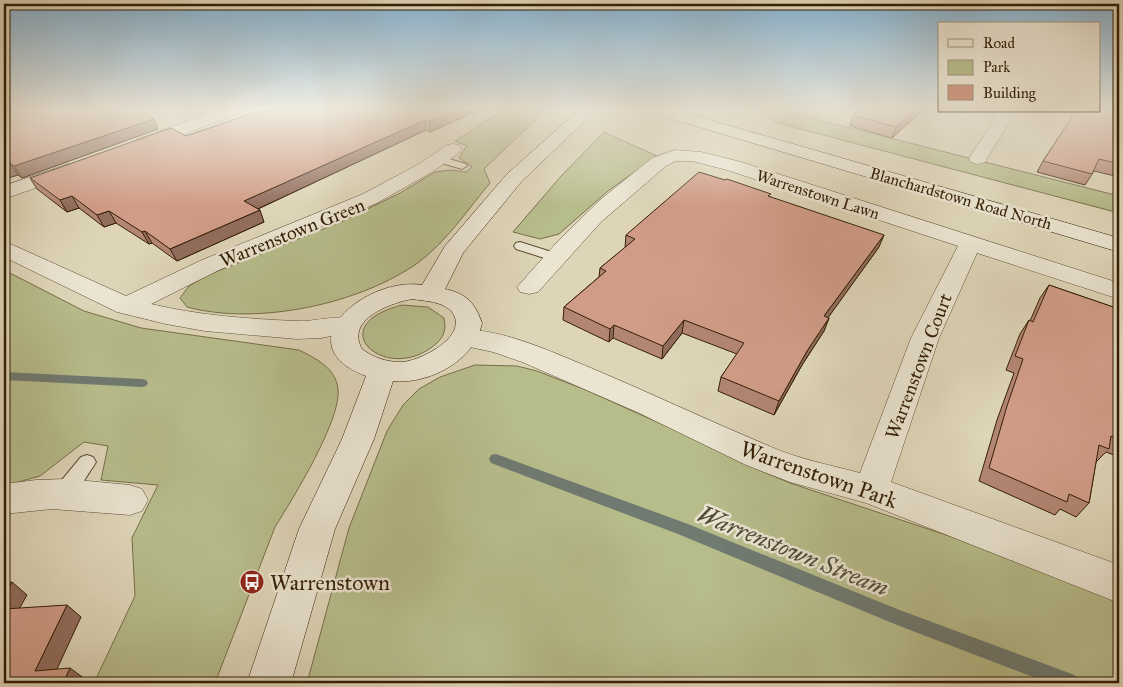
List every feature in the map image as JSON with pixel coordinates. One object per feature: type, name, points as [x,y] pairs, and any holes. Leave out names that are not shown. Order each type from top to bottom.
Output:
[{"type":"street","points":[[122,151],[145,142]]},
{"type":"street","points":[[432,292],[453,251],[514,178],[553,142]]},
{"type":"street","name":"Blanchardstown Road North","points":[[767,142],[1119,245]]},
{"type":"street","points":[[978,158],[988,142]]},
{"type":"street","name":"Warrenstown Lawn","points":[[529,287],[554,257],[617,197],[658,163],[667,158],[678,156],[704,158],[734,166],[1119,291]]},
{"type":"street","name":"Warrenstown Green","points":[[126,306],[222,260],[353,208],[451,158]]},
{"type":"street","points":[[4,193],[86,164]]},
{"type":"street","name":"Warrenstown Court","points":[[871,490],[925,338],[970,244]]},
{"type":"street","points":[[4,248],[126,306],[166,316],[205,322],[297,330],[336,328],[347,325]]},
{"type":"street","points":[[412,291],[432,292],[447,297],[459,304],[467,314],[469,325],[466,338],[456,350],[442,360],[423,368],[402,372],[382,371],[366,367],[353,359],[344,343],[347,325],[357,312],[373,302],[412,291]]},
{"type":"street","name":"Warrenstown Park","points":[[466,338],[497,343],[532,355],[648,404],[758,456],[790,468],[871,490],[1119,584]]},
{"type":"street","points":[[270,683],[317,529],[358,439],[382,371]]},
{"type":"street","points":[[4,499],[24,495],[63,493],[130,500]]},
{"type":"lane","points":[[520,246],[554,257]]},
{"type":"lane","points":[[63,493],[87,462]]},
{"type":"green space","points":[[458,142],[512,142],[484,169],[490,183],[448,235],[419,262],[395,277],[339,300],[276,312],[245,314],[215,312],[187,307],[180,298],[189,286],[208,275],[341,222],[400,193],[435,172],[450,170],[466,172],[472,167],[459,158],[467,146]]},
{"type":"green space","points":[[594,142],[626,142],[657,156],[608,191],[559,234],[540,239],[513,232],[562,175]]},
{"type":"green space","points":[[850,142],[906,142],[1119,196],[1119,213]]},
{"type":"green space","points":[[4,270],[84,311],[141,328],[299,350],[324,365],[333,375],[338,389],[337,402],[332,419],[314,459],[275,527],[215,683],[94,683],[135,596],[132,538],[158,485],[101,480],[108,446],[84,442],[40,476],[4,486]]},
{"type":"green space","points":[[402,305],[428,307],[444,318],[445,327],[443,334],[432,347],[414,356],[396,359],[380,355],[369,347],[363,337],[365,325],[378,314]]},
{"type":"green space","points":[[475,365],[517,366],[537,371],[586,390],[742,463],[790,483],[1030,563],[1119,598],[1119,683],[307,683],[349,528],[387,431],[403,405],[419,389],[440,377]]},
{"type":"building","points":[[4,142],[85,142],[14,166],[10,163],[4,165]]},
{"type":"building","points":[[131,142],[376,142],[244,201],[260,210],[170,249],[145,231],[142,232],[109,211],[97,215],[72,196],[60,200],[30,178]]},
{"type":"building","points":[[1056,142],[1119,142],[1119,164],[1099,159],[1092,174],[1043,161]]},
{"type":"building","points":[[699,172],[727,179],[771,194],[768,196],[884,235],[824,316],[829,318],[807,351],[779,401],[721,377],[744,343],[684,320],[663,346],[614,325],[610,329],[564,307],[606,271],[600,268],[635,239],[626,235]]},
{"type":"building","points":[[1049,285],[1119,309],[1119,439],[1111,436],[1109,449],[1099,445],[1089,503],[1069,494],[1067,502],[989,468],[1023,359],[1015,356],[1029,320],[1033,322]]},
{"type":"building","points":[[12,582],[4,597],[4,583]]},
{"type":"building","points":[[67,605],[35,671],[70,668],[63,683],[4,683],[4,609]]},
{"type":"waterway","name":"Warrenstown Stream","points":[[4,376],[142,383]]},
{"type":"waterway","name":"Warrenstown Stream","points":[[496,459],[683,529],[897,617],[1072,683]]},
{"type":"place","name":"Warrenstown","points":[[252,582]]}]
